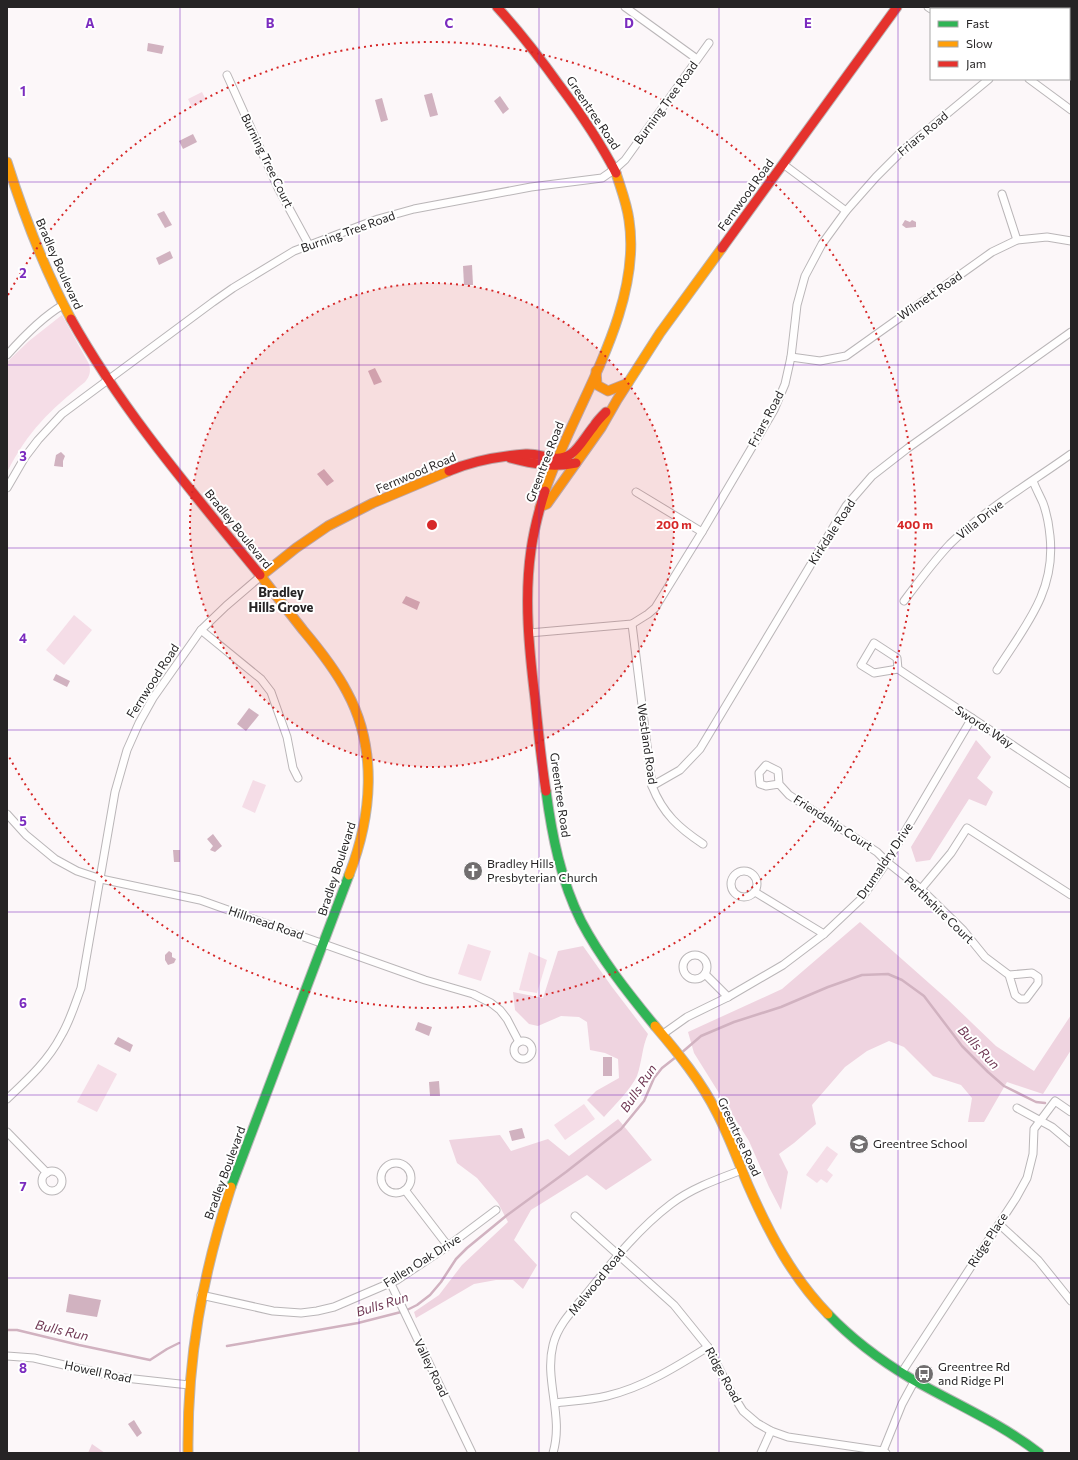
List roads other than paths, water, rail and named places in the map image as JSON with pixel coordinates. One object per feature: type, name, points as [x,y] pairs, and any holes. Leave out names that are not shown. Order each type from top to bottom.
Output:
[{"type":"main road","name":"Greentree Road","points":[[497,7],[528,42],[603,146],[615,169],[628,211],[630,226],[631,241],[629,272],[619,310],[596,370],[555,463],[540,507],[530,557],[528,592],[529,633],[534,688],[548,812],[563,878],[577,912],[593,943],[622,984],[663,1034],[717,1113],[775,1243],[791,1270],[804,1287],[828,1315],[839,1325],[902,1372],[1003,1426],[1039,1453]]},
{"type":"main road","name":"Fernwood Road","points":[[260,576],[296,548],[328,526],[373,504],[458,467],[528,454],[555,463],[576,463],[602,428],[617,400],[660,333],[897,7]]},
{"type":"main road","name":"Bradley Boulevard","points":[[7,162],[34,242],[63,305],[83,340],[108,380],[152,442],[315,644],[342,682],[358,717],[365,743],[369,784],[366,819],[355,860],[233,1182],[215,1238],[201,1295],[194,1335],[187,1424],[188,1453]]},
{"type":"main road","points":[[596,370],[598,385],[608,391],[628,383]]},
{"type":"main road","name":"Fernwood Road","points":[[555,463],[574,453],[594,425],[617,400]]},
{"type":"main road","points":[[540,507],[547,504],[576,463]]},
{"type":"street","points":[[625,7],[697,59]]},
{"type":"street","name":"Burning Tree Road","points":[[7,488],[25,457],[38,440],[62,414],[233,288],[294,251],[378,220],[414,209],[531,187],[602,178],[625,160],[709,43]]},
{"type":"street","name":"Burning Tree Court","points":[[226,75],[278,188],[309,245]]},
{"type":"street","name":"Friars Road","points":[[529,633],[632,624],[655,608],[774,410],[785,384],[791,357],[798,305],[805,276],[822,244],[846,211],[876,177],[902,151],[988,80]]},
{"type":"street","points":[[1030,80],[1071,110]]},
{"type":"street","points":[[784,164],[846,211]]},
{"type":"street","points":[[1002,194],[1016,240]]},
{"type":"street","name":"Wilmett Road","points":[[791,357],[820,361],[846,356],[992,252],[1016,240],[1047,237],[1071,241]]},
{"type":"street","points":[[7,355],[52,311],[63,305]]},
{"type":"street","name":"Kirkdale Road","points":[[652,786],[680,770],[700,750],[846,506],[872,476],[908,448],[1071,332]]},
{"type":"street","name":"Villa Drive","points":[[904,601],[929,567],[951,543],[983,516],[1071,454]]},
{"type":"street","points":[[997,670],[1038,606],[1046,588],[1050,572],[1052,549],[1049,525],[1044,504],[1033,481]]},
{"type":"street","points":[[636,492],[702,532]]},
{"type":"street","name":"Fernwood Road","points":[[7,1099],[48,1056],[61,1036],[72,1013],[81,988],[115,792],[127,750],[139,723],[153,698],[201,630],[260,576]]},
{"type":"street","name":"Westland Road","points":[[632,624],[652,786],[657,800],[669,816],[685,831],[703,844]]},
{"type":"street","points":[[201,630],[261,679],[270,692],[287,737],[293,768],[298,778]]},
{"type":"street","name":"Swords Way","points":[[898,669],[897,658],[874,643],[861,665],[874,673],[898,669],[1071,784]]},
{"type":"street","name":"Drumaldry Drive","points":[[663,1034],[686,1017],[728,997],[783,965],[824,934],[861,899],[887,862],[972,718]]},
{"type":"street","name":"Friendship Court","points":[[779,784],[789,795],[877,852],[887,862]]},
{"type":"street","name":"Hillmead Road","points":[[7,814],[26,835],[55,859],[77,871],[101,879],[200,900],[425,980],[473,994],[491,1003],[500,1010],[507,1019],[519,1042]]},
{"type":"street","points":[[921,889],[951,853],[967,828],[1071,897]]},
{"type":"street","name":"Perthshire Court","points":[[887,862],[921,889],[963,930],[985,957],[1009,975]]},
{"type":"street","points":[[755,892],[824,934]]},
{"type":"street","points":[[1032,972],[1038,977],[1038,983],[1026,999],[1020,999],[1015,995],[1009,975],[1032,972]]},
{"type":"street","points":[[705,974],[728,997]]},
{"type":"street","name":"Ridge Place","points":[[902,1372],[1016,1198],[1027,1178],[1033,1154],[1034,1129],[1055,1101],[1071,1112]]},
{"type":"street","points":[[1017,1108],[1040,1120],[1071,1143]]},
{"type":"street","points":[[7,1132],[47,1173]]},
{"type":"street","points":[[398,1163],[406,1167],[411,1178],[405,1190],[402,1192],[393,1193],[386,1189],[381,1182],[381,1177],[386,1166],[398,1163]]},
{"type":"street","name":"Melwood Road","points":[[553,1453],[557,1432],[555,1403],[550,1369],[553,1346],[557,1332],[618,1255],[644,1227],[672,1203],[704,1185],[742,1170]]},
{"type":"street","points":[[405,1190],[448,1246]]},
{"type":"street","name":"Fallen Oak Drive","points":[[201,1295],[273,1312],[317,1312],[334,1307],[391,1284],[448,1246],[496,1210]]},
{"type":"street","name":"Ridge Road","points":[[575,1216],[674,1305],[708,1347],[733,1395],[744,1412],[757,1423],[771,1431],[788,1437],[884,1452]]},
{"type":"street","points":[[999,1224],[1038,1260],[1071,1301]]},
{"type":"street","name":"Valley Road","points":[[391,1284],[472,1453]]},
{"type":"street","points":[[555,1403],[605,1396],[633,1388],[663,1374],[708,1347]]},
{"type":"street","name":"Howell Road","points":[[7,1356],[34,1358],[116,1377],[189,1385]]},
{"type":"street","points":[[884,1452],[902,1404],[915,1380]]},
{"type":"street","points":[[761,1453],[771,1431]]},
{"type":"waterway","name":"Bulls Run","points":[[680,1054],[701,1036],[734,1022],[781,1007],[828,987],[862,975],[888,974],[902,980],[924,996],[962,1046],[1004,1086],[1036,1102],[1045,1103]]},
{"type":"waterway","name":"Bulls Run","points":[[227,1346],[358,1323],[405,1311],[417,1305],[430,1295],[441,1282],[456,1259],[467,1248],[506,1216],[621,1129],[644,1101],[654,1078],[662,1068],[676,1057]]},
{"type":"waterway","name":"Bulls Run","points":[[7,1330],[17,1330],[150,1360],[179,1343]]},
{"type":"place","name":"Bradley Hills Presbyterian Church","points":[[473,871]]},
{"type":"place","name":"Greentree School","points":[[859,1144]]},
{"type":"place","name":"Greentree Rd and Ridge Pl","points":[[924,1374]]},
{"type":"district","name":"Bradley Hills Grove","points":[[281,600]]}]
